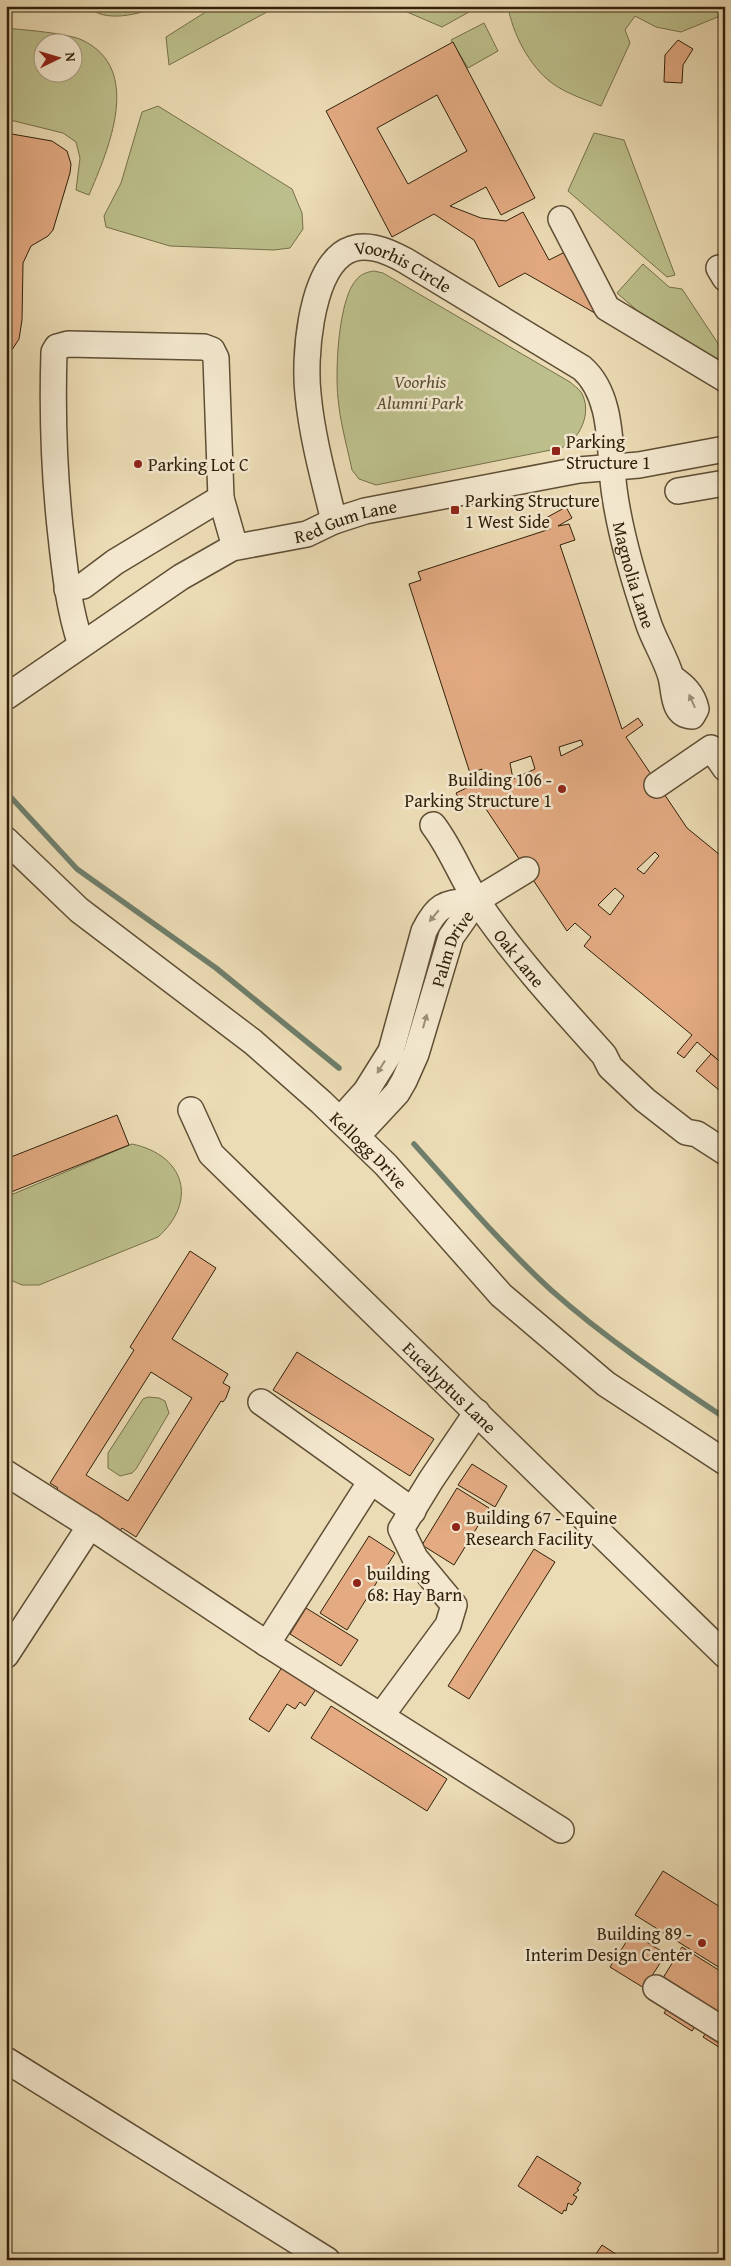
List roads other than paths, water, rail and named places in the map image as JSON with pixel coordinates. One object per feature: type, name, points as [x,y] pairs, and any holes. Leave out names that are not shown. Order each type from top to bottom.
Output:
[{"type":"street","points":[[561,219],[607,308],[725,379]]},
{"type":"street","name":"Voorhis Circle","points":[[334,521],[308,394],[308,346],[318,298],[326,276],[334,262],[352,249],[372,247],[391,252],[582,368],[591,376],[602,398],[611,467]]},
{"type":"street","points":[[81,645],[72,617],[67,589],[56,490],[52,418],[54,352],[56,347],[68,344],[204,347],[212,350],[216,358],[221,498],[233,540],[232,548]]},
{"type":"street","name":"Red Gum Lane","points":[[8,690],[81,645],[181,577],[232,548],[307,534],[334,521],[365,511],[579,470],[639,465],[725,448]]},
{"type":"street","name":"Magnolia Lane","points":[[611,467],[628,561],[650,627],[671,677]]},
{"type":"street","points":[[678,491],[725,483]]},
{"type":"street","points":[[67,589],[83,586],[115,562],[221,498]]},
{"type":"street","points":[[657,785],[710,748],[725,768]]},
{"type":"street","name":"Oak Lane","points":[[433,825],[477,900],[550,996],[604,1055],[619,1060],[690,1122],[697,1134],[725,1152]]},
{"type":"street","name":"Kellogg Drive","points":[[6,840],[79,910],[253,1042],[348,1128],[386,1165],[501,1295],[606,1384],[725,1462]]},
{"type":"street","points":[[477,900],[526,870]]},
{"type":"street","name":"Palm Drive","points":[[348,1128],[366,1091],[391,1051],[424,931],[431,916],[445,904],[477,900]]},
{"type":"street","name":"Eucalyptus Lane","points":[[191,1110],[211,1154],[725,1655]]},
{"type":"street","points":[[260,1402],[413,1510]]},
{"type":"street","points":[[381,1716],[448,1625],[454,1605],[415,1558],[401,1529],[477,1412]]},
{"type":"street","points":[[6,1474],[90,1526],[267,1644],[561,1830]]},
{"type":"street","points":[[267,1644],[372,1481]]},
{"type":"street","points":[[6,1655],[90,1526]]},
{"type":"street","points":[[656,1988],[725,2031]]},
{"type":"street","points":[[6,2060],[328,2260]]},
{"type":"waterway","points":[[6,792],[77,869],[216,968],[339,1068]]},
{"type":"waterway","points":[[414,1144],[498,1237],[551,1290],[614,1341],[725,1418]]},
{"type":"place","name":"Parking Structure 1","points":[[556,451]]},
{"type":"place","name":"Parking Lot C","points":[[138,464]]},
{"type":"place","name":"Parking Structure 1 West Side","points":[[455,510]]},
{"type":"place","name":"Building 106 - Parking Structure 1","points":[[562,789]]},
{"type":"place","name":"Building 67 - Equine Research Facility","points":[[456,1527]]},
{"type":"place","name":"building 68: Hay Barn","points":[[357,1583]]},
{"type":"place","name":"Building 89 - Interim Design Center","points":[[702,1943]]},
{"type":"park label","name":"Voorhis Alumni Park","points":[[420,391]]}]
